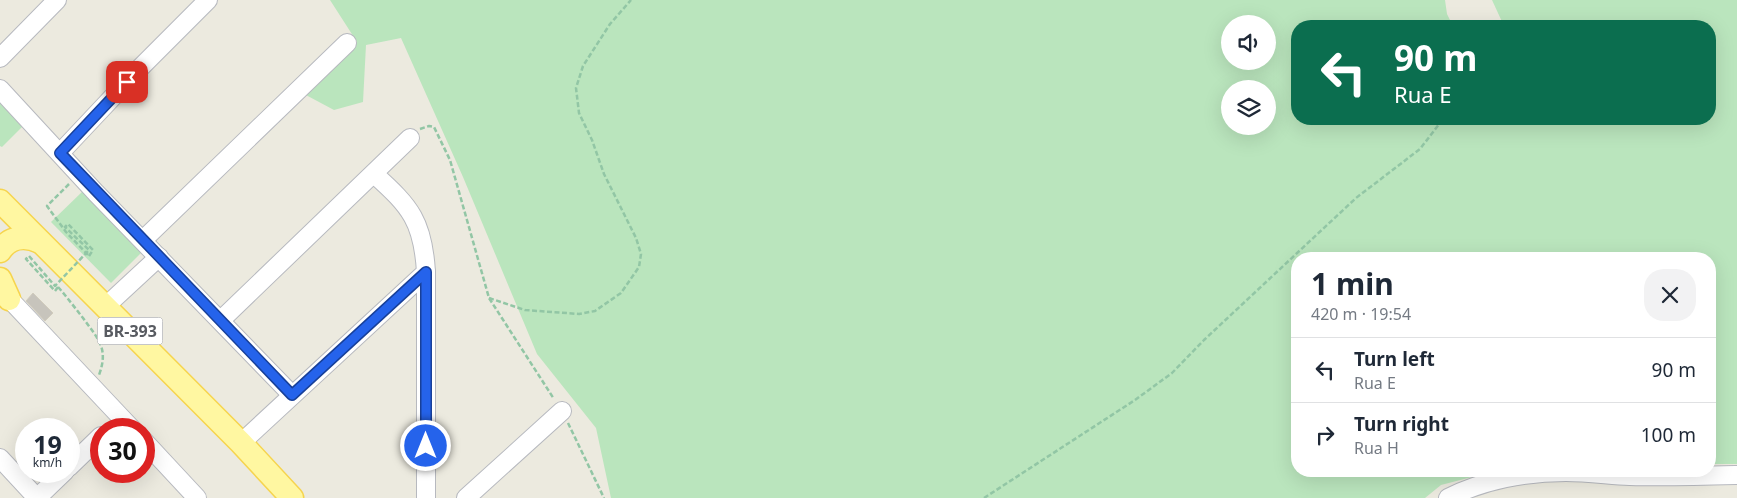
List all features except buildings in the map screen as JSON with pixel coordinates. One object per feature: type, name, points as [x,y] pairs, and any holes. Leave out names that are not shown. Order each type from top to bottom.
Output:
[{"type":"main road","name":"BR-393","points":[[0,201],[241,442],[292,498]]},
{"type":"main road","points":[[0,251],[7,243],[17,238],[31,238],[40,242]]},
{"type":"street","points":[[0,58],[57,0]]},
{"type":"street","points":[[60,153],[140,68],[208,0]]},
{"type":"street","points":[[143,240],[347,43]]},
{"type":"street","points":[[0,89],[79,174],[292,395]]},
{"type":"street","points":[[221,320],[410,138]]},
{"type":"street","points":[[374,174],[399,197],[412,213],[422,240],[426,272],[426,498]]},
{"type":"street","points":[[106,306],[159,257]]},
{"type":"street","points":[[241,442],[426,272]]},
{"type":"street","points":[[3,289],[93,388],[115,418]]},
{"type":"street","points":[[466,498],[562,411]]},
{"type":"street","points":[[80,456],[90,447]]},
{"type":"street","points":[[155,454],[197,498]]},
{"type":"street","points":[[0,458],[37,498],[53,483]]},
{"type":"street","points":[[1716,475],[1737,475]]},
{"type":"street","points":[[1448,498],[1463,490],[1518,477]]},
{"type":"path","points":[[489,298],[525,310],[572,314],[595,311],[621,293],[639,267],[641,254],[636,238],[604,174],[592,140],[579,113],[576,88],[582,66],[610,24],[631,0]]},
{"type":"path","points":[[1298,252],[1356,198],[1420,149],[1438,125]]},
{"type":"path","points":[[410,138],[420,129],[429,126],[434,127],[438,134],[450,160],[489,298],[562,411],[604,498]]},
{"type":"path","points":[[79,174],[47,206],[66,232],[89,256],[94,250],[68,224],[65,227],[89,250],[55,286],[28,256],[26,259],[55,291],[58,287],[99,338],[102,345],[103,364],[93,388]]},
{"type":"path","points":[[984,498],[1127,406],[1172,373],[1204,340],[1291,259]]},
{"type":"green space","points":[[330,0],[1445,0],[1450,20],[1291,20],[1291,125],[1716,125],[1716,20],[1501,20],[1492,0],[1737,0],[1737,464],[1716,464],[1716,252],[1291,252],[1291,477],[1472,477],[1441,485],[1425,498],[611,498],[596,428],[537,354],[463,177],[401,38],[366,45],[363,102],[334,110],[304,94],[357,42]]},
{"type":"green space","points":[[0,103],[23,126],[2,147],[0,146]]},
{"type":"green space","points":[[84,190],[143,251],[111,283],[51,222]]},
{"type":"route","points":[[127,82],[60,153],[292,395],[426,272],[426,446]]}]
